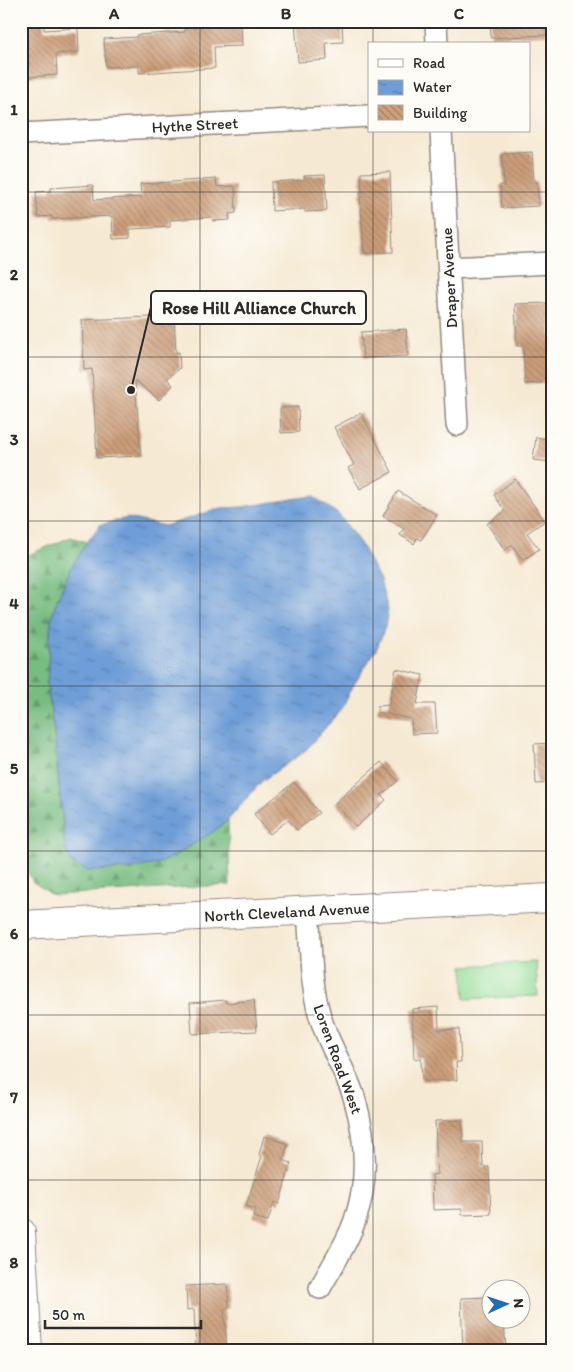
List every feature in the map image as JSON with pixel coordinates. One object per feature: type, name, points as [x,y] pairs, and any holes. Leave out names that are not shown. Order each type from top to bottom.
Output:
[{"type":"main road","name":"North Cleveland Avenue","points":[[21,925],[552,898]]},
{"type":"main road","points":[[21,1232],[28,1351]]},
{"type":"street","points":[[436,21],[437,42]]},
{"type":"street","name":"Hythe Street","points":[[21,134],[368,116]]},
{"type":"street","name":"Draper Avenue","points":[[441,132],[457,425]]},
{"type":"street","points":[[448,268],[552,263]]},
{"type":"street","name":"Loren Road West","points":[[308,911],[315,995],[320,1017],[354,1096],[362,1133],[365,1164],[361,1200],[354,1222],[320,1288]]},
{"type":"green space","points":[[71,537],[87,542],[71,568],[51,619],[47,684],[54,732],[65,848],[68,857],[157,864],[179,853],[228,820],[230,885],[54,895],[33,882],[29,874],[25,860],[21,789],[21,558]]},
{"type":"green space","points":[[536,962],[538,996],[465,999],[463,966]]},
{"type":"water","points":[[312,496],[339,515],[360,543],[380,580],[388,610],[385,627],[377,648],[353,686],[342,709],[304,752],[262,781],[228,820],[179,853],[157,864],[130,869],[88,871],[71,863],[65,848],[54,732],[47,684],[51,619],[71,568],[87,542],[100,525],[127,518],[165,526],[221,508],[242,507]]},
{"type":"building","points":[[26,21],[44,21],[44,30],[78,28],[79,52],[56,54],[57,75],[29,77]]},
{"type":"building","points":[[185,21],[212,21],[212,23],[241,22],[242,46],[214,47],[215,68],[139,73],[139,66],[106,67],[104,39],[185,32]]},
{"type":"building","points":[[295,21],[342,21],[343,42],[326,43],[327,60],[298,62]]},
{"type":"building","points":[[490,21],[546,21],[547,35],[491,38]]},
{"type":"building","points":[[532,152],[534,182],[537,182],[539,206],[502,208],[500,185],[504,185],[502,154]]},
{"type":"building","points":[[390,172],[393,252],[364,253],[360,193],[362,193],[361,173]]},
{"type":"building","points":[[325,175],[327,211],[305,212],[305,209],[272,211],[271,182],[304,180],[304,176]]},
{"type":"building","points":[[216,179],[217,187],[235,186],[236,213],[229,214],[230,220],[213,221],[212,217],[170,220],[170,227],[130,229],[130,238],[113,239],[112,216],[52,219],[52,216],[38,217],[36,192],[51,191],[51,188],[93,185],[94,200],[141,197],[140,184]]},
{"type":"building","points":[[550,303],[552,382],[525,384],[523,346],[517,346],[515,304]]},
{"type":"building","points":[[174,316],[176,353],[179,352],[180,368],[167,379],[173,385],[159,400],[135,380],[141,456],[97,458],[92,369],[84,370],[82,320]]},
{"type":"building","points":[[406,329],[408,356],[363,358],[361,332]]},
{"type":"building","points":[[298,407],[299,432],[281,433],[280,408]]},
{"type":"building","points":[[361,413],[392,472],[360,489],[348,468],[354,465],[334,427]]},
{"type":"building","points":[[536,437],[552,440],[552,462],[533,460]]},
{"type":"building","points":[[515,479],[545,521],[527,533],[539,549],[523,560],[512,545],[505,550],[487,524],[505,511],[494,495]]},
{"type":"building","points":[[398,491],[437,515],[421,540],[417,538],[414,544],[400,535],[404,529],[383,516]]},
{"type":"building","points":[[396,669],[423,675],[417,704],[435,704],[437,733],[412,734],[411,719],[377,712],[378,706],[389,705]]},
{"type":"building","points":[[552,743],[552,783],[536,784],[534,744]]},
{"type":"building","points":[[381,762],[398,781],[381,795],[386,800],[356,827],[335,803]]},
{"type":"building","points":[[294,782],[319,813],[297,830],[288,820],[270,834],[254,814]]},
{"type":"building","points":[[226,1000],[226,1003],[254,1000],[257,1031],[192,1034],[190,1003]]},
{"type":"building","points":[[438,1007],[439,1030],[459,1029],[461,1062],[456,1062],[457,1080],[422,1081],[421,1058],[414,1059],[412,1009]]},
{"type":"building","points":[[462,1120],[463,1142],[482,1142],[483,1167],[489,1167],[491,1214],[462,1215],[462,1209],[433,1210],[432,1175],[437,1174],[435,1121]]},
{"type":"building","points":[[264,1136],[288,1144],[283,1160],[291,1163],[279,1204],[274,1202],[268,1221],[253,1217],[256,1209],[246,1206],[262,1156],[259,1155]]},
{"type":"building","points":[[227,1284],[229,1308],[224,1309],[227,1351],[196,1351],[194,1309],[187,1310],[186,1286]]},
{"type":"building","points":[[480,1297],[480,1330],[505,1330],[506,1351],[463,1351],[461,1298]]},
{"type":"place","name":"Rose Hill Alliance Church","points":[[131,390]]}]
